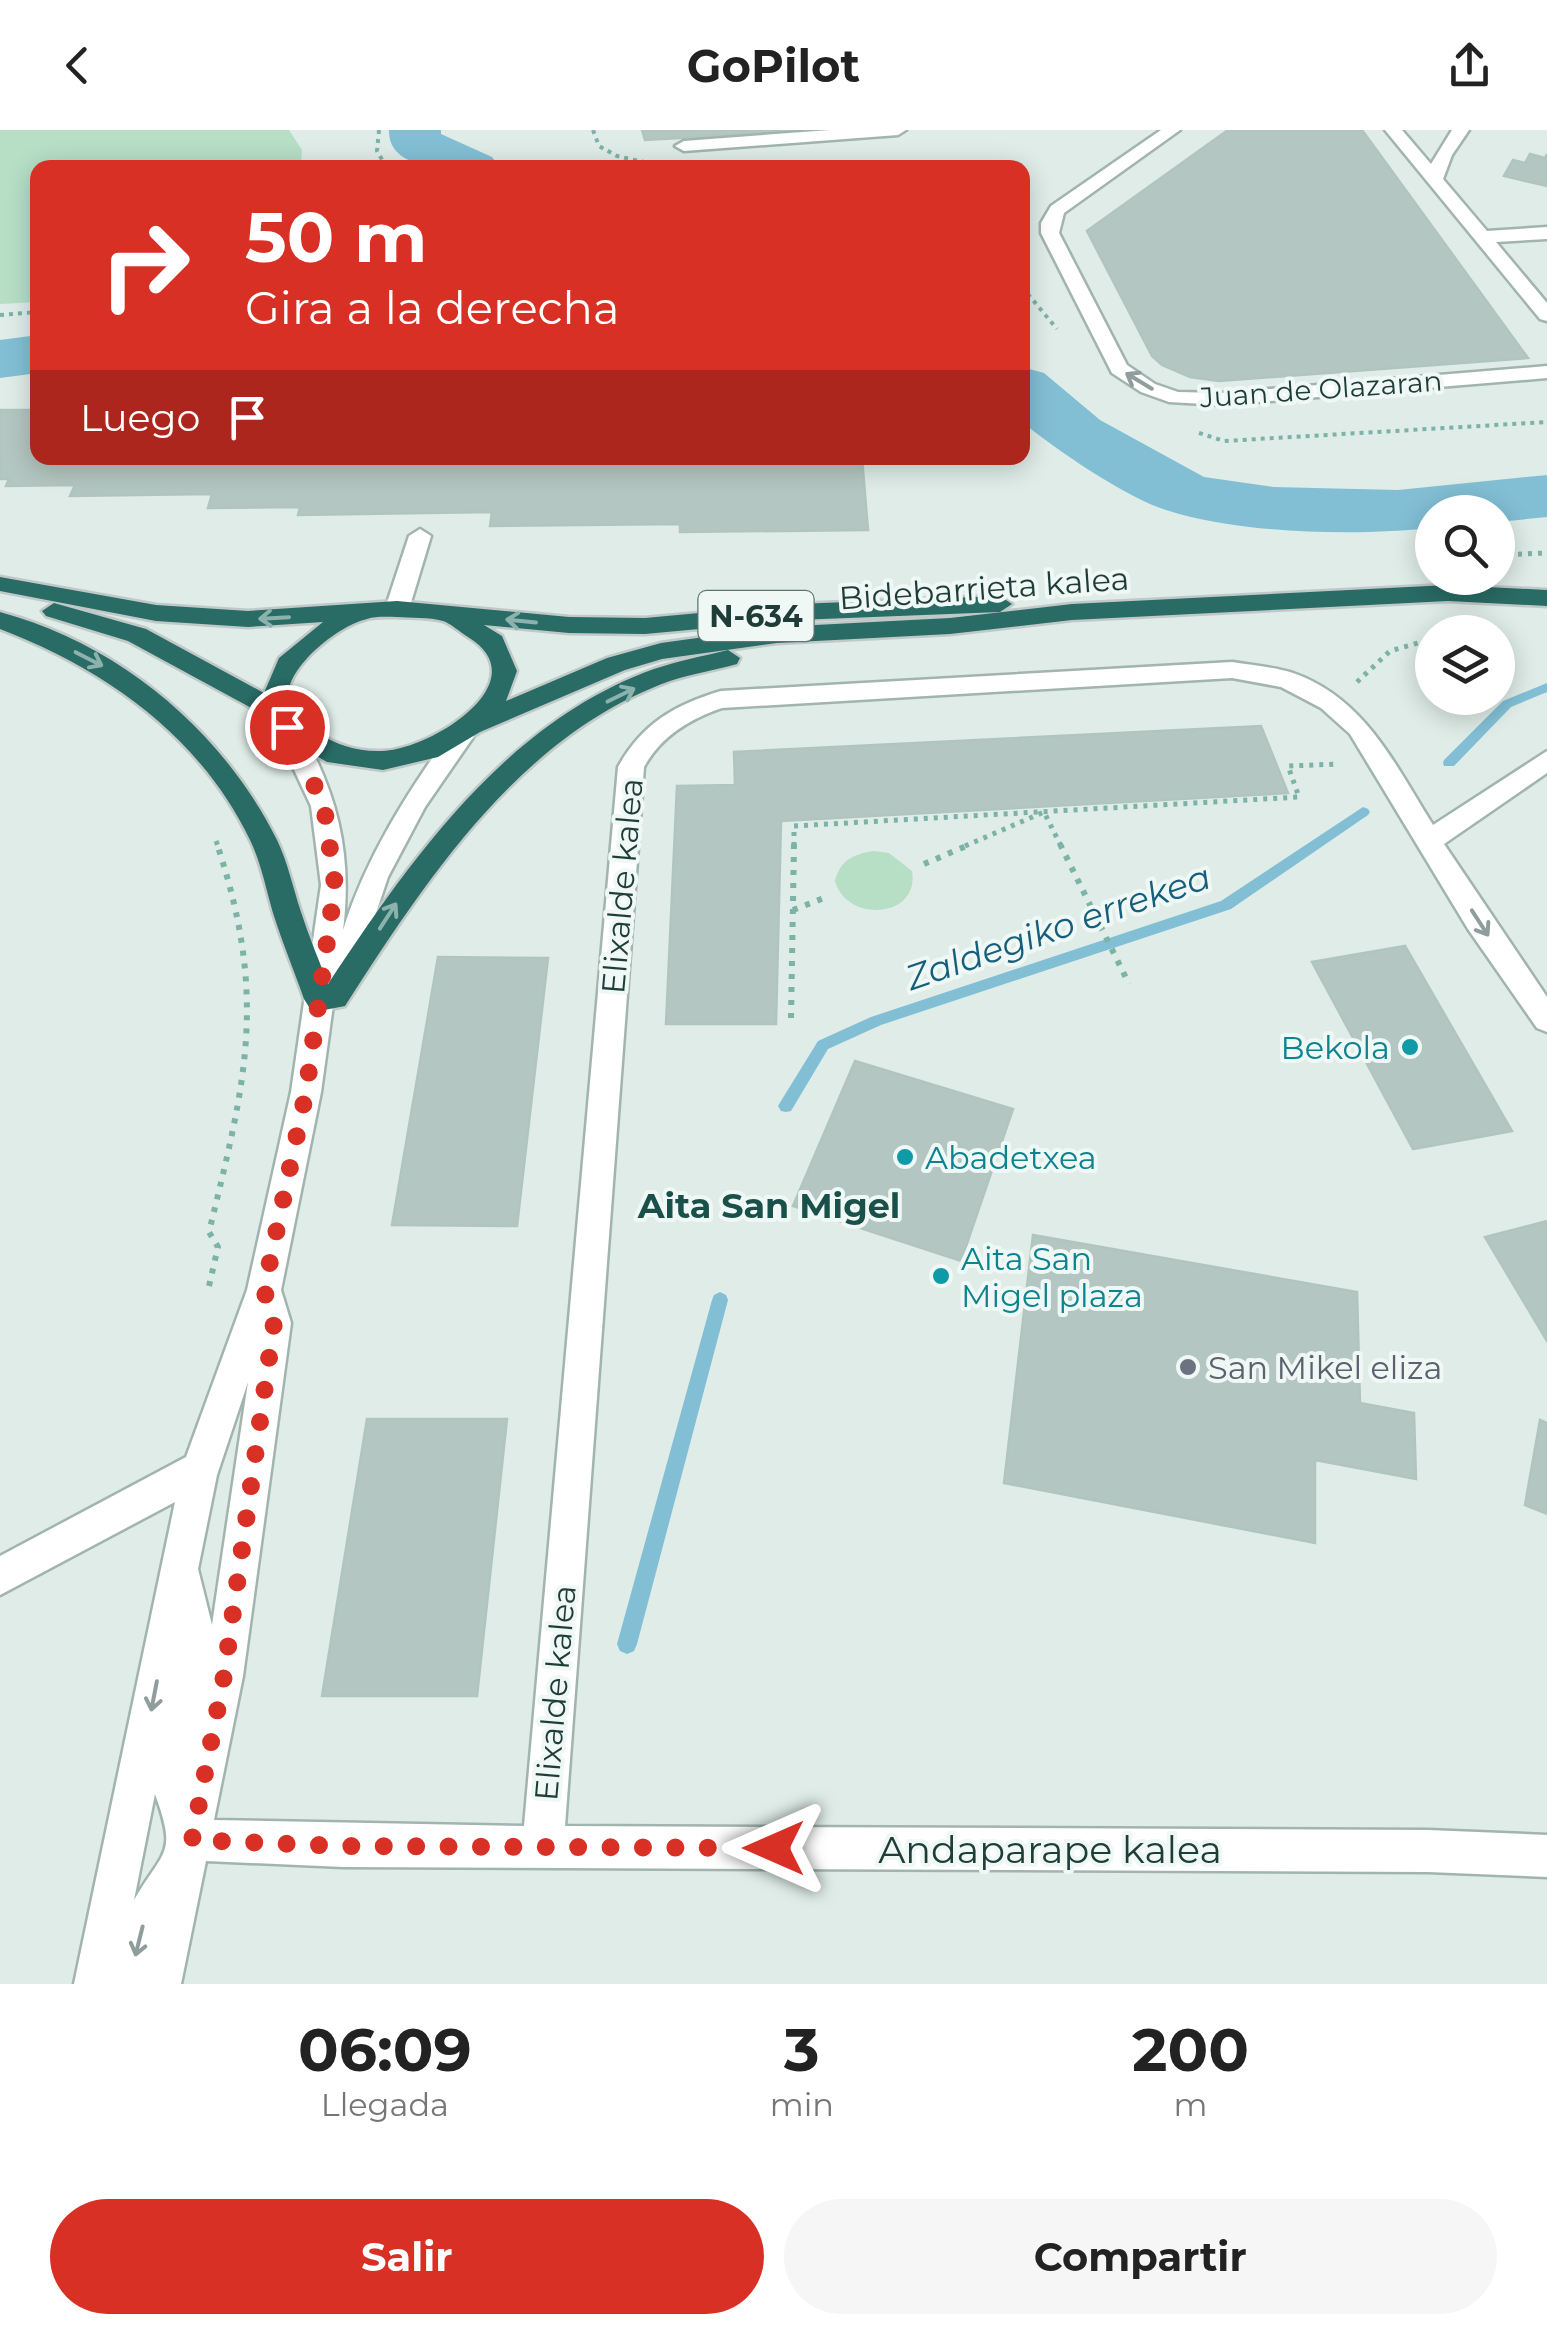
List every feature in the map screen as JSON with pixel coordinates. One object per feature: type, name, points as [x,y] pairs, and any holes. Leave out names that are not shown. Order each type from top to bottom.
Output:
[{"type":"highway","name":"N-634","points":[[1515,583],[1547,578]]},
{"type":"highway","name":"N-634","points":[[0,584],[156,613],[248,619],[398,609],[569,625],[645,626],[797,612],[990,602],[1072,612]]},
{"type":"highway","name":"Bidebarrieta kalea","points":[[470,729],[616,664],[661,651],[777,635],[950,626],[1072,612],[1415,595]]},
{"type":"highway","name":"N-634","points":[[1488,595],[1547,598]]},
{"type":"highway","name":"N-634","points":[[0,596],[137,635],[283,719],[310,746],[344,758],[371,760],[425,753],[470,729],[496,701],[504,678],[500,656],[488,637],[466,622],[439,612]]},
{"type":"highway","name":"N-634","points":[[283,719],[277,687],[287,662],[308,640],[338,623],[372,612]]},
{"type":"highway","points":[[327,998],[473,806],[540,746],[598,706],[653,679],[714,660],[764,652],[924,644],[1072,612]]},
{"type":"highway","points":[[0,620],[33,631],[107,668],[178,720],[220,765],[264,842],[327,998]]},
{"type":"street","points":[[684,146],[898,130]]},
{"type":"street","name":"Juan de Olazaran","points":[[1172,130],[1057,210],[1050,222],[1050,233],[1120,369],[1148,388],[1176,398],[1220,399],[1547,372]]},
{"type":"street","points":[[1393,130],[1547,315]]},
{"type":"street","points":[[1434,181],[1443,154],[1462,130]]},
{"type":"street","points":[[1483,237],[1547,233]]},
{"type":"street","points":[[398,609],[420,536]]},
{"type":"street","name":"Elixalde kalea","points":[[543,1847],[631,768],[644,742],[684,711],[721,700],[1232,670],[1287,680],[1330,702],[1359,728],[1430,840]]},
{"type":"street","points":[[283,719],[324,806],[335,885],[327,998]]},
{"type":"street","points":[[96,1984],[200,1469],[264,1290],[327,998],[374,876],[415,802],[470,729]]},
{"type":"street","points":[[1547,760],[1430,840],[1478,921],[1547,1020]]},
{"type":"street","points":[[159,1984],[224,1676],[274,1323],[264,1290]]},
{"type":"street","points":[[0,1576],[200,1469],[266,1364]]},
{"type":"street","points":[[181,1566],[194,1628],[172,1787],[192,1840]]},
{"type":"street","points":[[129,1984],[143,1925],[192,1840]]},
{"type":"street","name":"Andaparape kalea","points":[[192,1840],[543,1847],[1428,1851],[1547,1856]]},
{"type":"path","points":[[379,130],[377,151],[382,160]]},
{"type":"path","points":[[0,315],[30,313]]},
{"type":"path","points":[[1515,554],[1547,553]]},
{"type":"path","points":[[790,1018],[794,826],[1298,797],[1288,766],[1346,763]]},
{"type":"path","points":[[924,864],[1044,812]]},
{"type":"path","points":[[1044,812],[1129,984]]},
{"type":"path","points":[[208,1286],[218,1246],[208,1232],[245,1082],[252,1027],[249,957],[240,910],[212,832]]},
{"type":"path","points":[[792,910],[824,898]]},
{"type":"green space","points":[[0,130],[289,130],[302,150],[301,160],[30,160],[30,302],[0,304]]},
{"type":"green space","points":[[874,851],[889,853],[912,871],[905,899],[881,910],[853,904],[842,895],[835,881],[849,859]]},
{"type":"building","points":[[642,130],[831,130],[645,140]]},
{"type":"building","points":[[1228,130],[1362,130],[1528,358],[1219,381],[1190,377],[1162,365],[1152,356],[1087,231]]},
{"type":"building","points":[[1530,154],[1545,158],[1547,154],[1547,186],[1504,176],[1513,160],[1525,163]]},
{"type":"building","points":[[0,410],[30,410],[30,465],[863,465],[868,530],[680,532],[680,524],[490,526],[492,512],[298,515],[300,507],[208,508],[212,494],[70,496],[75,485],[6,486],[9,479],[0,479]]},
{"type":"building","points":[[1261,726],[1288,793],[781,821],[776,1024],[666,1024],[677,786],[735,785],[734,752]]},
{"type":"building","name":"Bekola","points":[[1405,946],[1512,1131],[1413,1149],[1312,962]]},
{"type":"building","points":[[438,957],[548,958],[517,1226],[392,1225]]},
{"type":"building","name":"Abadetxea","points":[[855,1061],[1013,1109],[961,1261],[793,1206]]},
{"type":"building","points":[[1547,1221],[1547,1341],[1485,1237]]},
{"type":"building","name":"San Mikel eliza","points":[[1033,1235],[1357,1292],[1360,1403],[1414,1413],[1416,1479],[1315,1460],[1315,1543],[1004,1483]]},
{"type":"building","points":[[367,1419],[507,1419],[477,1696],[322,1696]]},
{"type":"building","points":[[1540,1420],[1547,1423],[1547,1514],[1525,1505]]},
{"type":"waterway","points":[[415,130],[415,142],[455,160]]},
{"type":"waterway","points":[[0,359],[30,355]]},
{"type":"waterway","points":[[1030,396],[1077,434],[1186,495],[1273,508],[1398,511],[1547,496]]},
{"type":"waterway","name":"Zaldegiko errekea","points":[[1449,763],[1507,704],[1547,687]]},
{"type":"waterway","name":"Zaldegiko errekea","points":[[786,1106],[823,1045],[876,1021],[1226,905],[1363,812]]},
{"type":"waterway","name":"Zaldegiko errekea","points":[[627,1644],[720,1300]]},
{"type":"place","name":"Bekola","points":[[1410,1047]]},
{"type":"place","name":"Abadetxea","points":[[905,1157]]},
{"type":"place","name":"Aita San Migel plaza","points":[[941,1276]]},
{"type":"place","name":"San Mikel eliza","points":[[1188,1367]]},
{"type":"district","name":"Aita San Migel","points":[[769,1205]]},
{"type":"route","points":[[287,727],[324,806],[335,885],[306,1092],[264,1290],[274,1323],[224,1676],[192,1840],[343,1846],[774,1848]]}]
